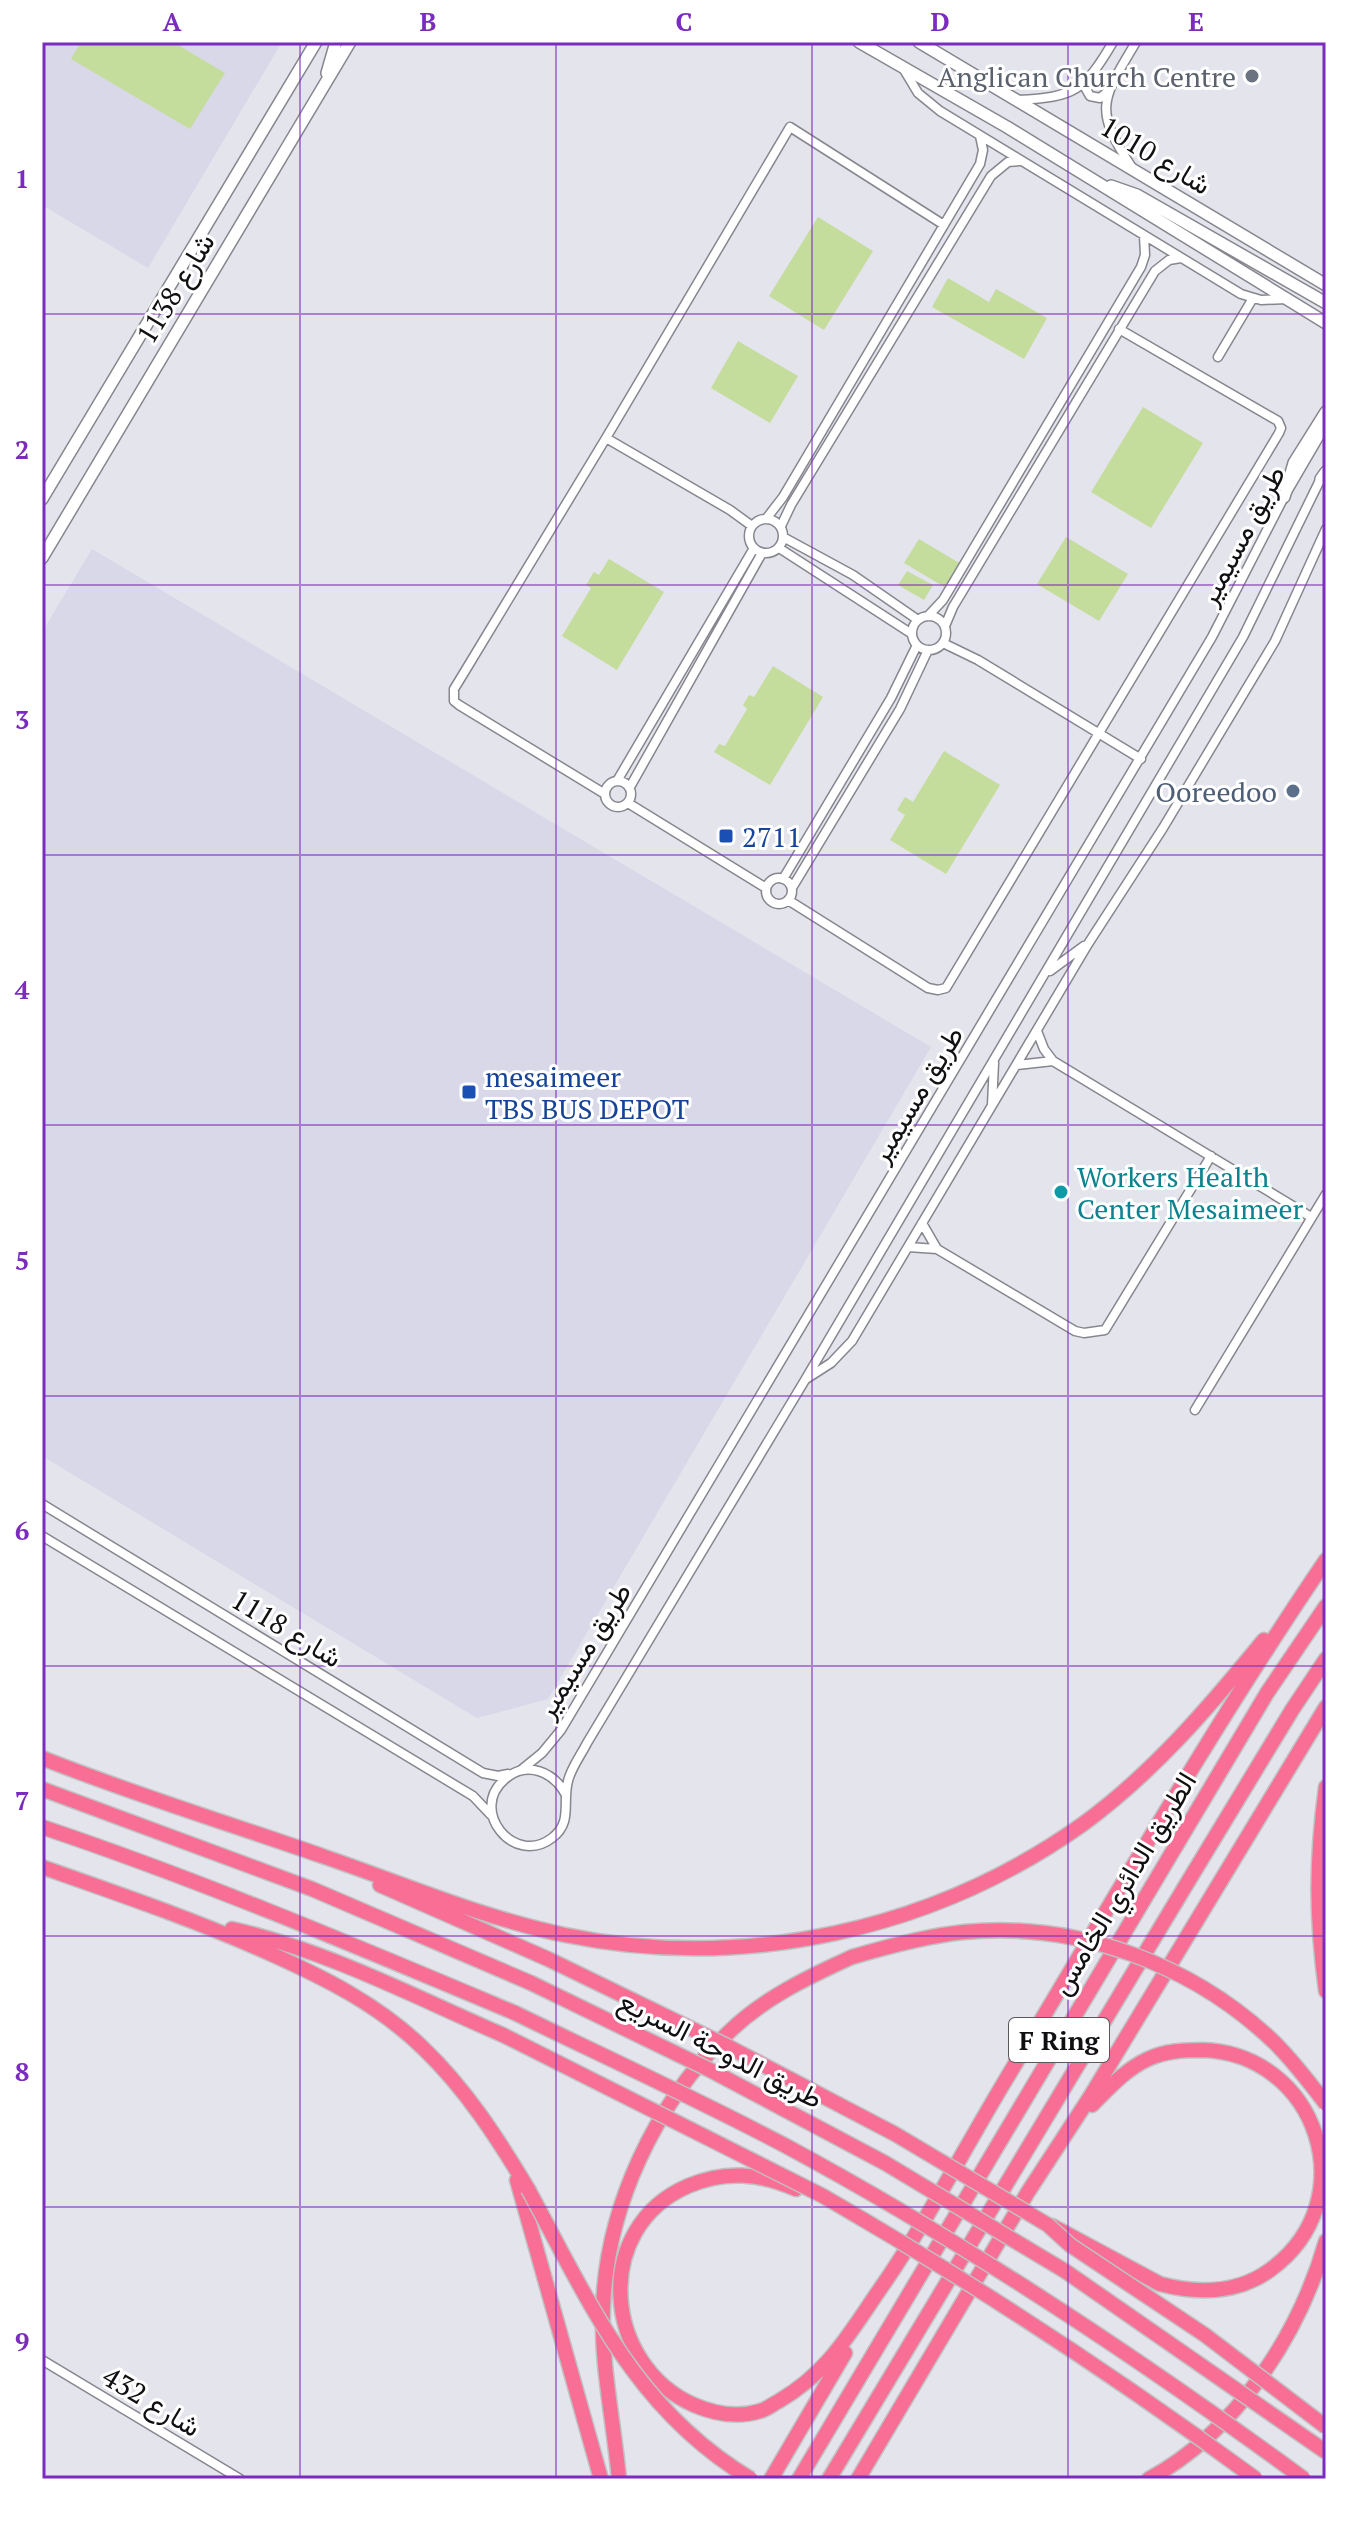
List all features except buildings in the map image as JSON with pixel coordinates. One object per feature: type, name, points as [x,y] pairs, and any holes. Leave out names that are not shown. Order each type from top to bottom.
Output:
[{"type":"highway","points":[[771,2479],[882,2286],[1136,1863],[1326,1560]]},
{"type":"highway","points":[[42,1758],[220,1823],[524,1924],[604,1942],[654,1947],[765,1946],[852,1930],[948,1898],[1024,1861],[1082,1824],[1155,1762],[1220,1694],[1308,1587]]},
{"type":"highway","name":"الطريق الدائري الخامس","points":[[799,2479],[1267,1693],[1326,1606]]},
{"type":"highway","name":"الطريق الدائري الخامس","points":[[829,2479],[1261,1761],[1326,1659]]},
{"type":"highway","points":[[858,2479],[1028,2192],[1090,2097],[1326,1707]]},
{"type":"highway","points":[[1326,1787],[1317,1892],[1326,1991]]},
{"type":"highway","name":"طريق الدوحة السريع","points":[[42,1789],[312,1889],[531,1983],[710,2070],[885,2163],[1065,2271],[1326,2452]]},
{"type":"highway","points":[[1322,1816],[1326,1879]]},
{"type":"highway","name":"طريق الدوحة السريع","points":[[42,1827],[297,1921],[515,2013],[694,2099],[869,2192],[1039,2296],[1304,2479]]},
{"type":"highway","points":[[280,1842],[548,1959],[725,2045],[895,2134],[1048,2225],[1160,2284],[1206,2291],[1240,2286],[1261,2276],[1286,2256],[1308,2227],[1320,2198],[1323,2165],[1307,2115],[1288,2090],[1263,2067],[1219,2051],[1168,2052],[1126,2072],[1093,2104],[1028,2192]]},
{"type":"highway","points":[[42,1867],[200,1922],[311,1972],[357,1996],[421,2046],[467,2097],[511,2160],[605,2331],[640,2382],[663,2410],[700,2443],[751,2479]]},
{"type":"highway","points":[[200,1922],[266,1936],[503,2035],[823,2196],[1026,2320],[1256,2479]]},
{"type":"highway","points":[[619,2479],[605,2363],[603,2308],[610,2253],[621,2205],[634,2171],[666,2111],[689,2078],[728,2033],[790,1987],[852,1957],[919,1939],[980,1932],[1066,1936],[1127,1952],[1169,1970],[1228,2004],[1278,2046],[1326,2104]]},
{"type":"highway","points":[[511,2160],[601,2479]]},
{"type":"highway","points":[[865,2220],[770,2178],[752,2175],[722,2175],[679,2190],[654,2211],[633,2237],[620,2280],[620,2306],[626,2331],[645,2366],[666,2388],[701,2408],[726,2414],[763,2411],[792,2394],[824,2368],[882,2286]]},
{"type":"highway","points":[[1048,2225],[1070,2245],[1205,2335],[1326,2427]]},
{"type":"highway","points":[[1149,2479],[1212,2433],[1250,2389],[1297,2316],[1326,2241]]},
{"type":"street","name":"شارع 1138","points":[[42,499],[316,42]]},
{"type":"street","points":[[324,85],[336,42]]},
{"type":"street","name":"شارع 1138","points":[[42,558],[350,42]]},
{"type":"street","name":"شارع 1010","points":[[859,42],[1323,323]]},
{"type":"street","name":"شارع 1010","points":[[919,42],[1325,284]]},
{"type":"street","points":[[1113,42],[1086,86],[1090,96],[1100,98],[1107,91],[1136,42]]},
{"type":"street","name":"شارع 1010","points":[[903,68],[928,103],[1144,236],[1253,298],[1269,301],[1286,299]]},
{"type":"street","points":[[1018,100],[1061,96],[1089,80]]},
{"type":"street","points":[[1107,91],[1106,123],[1112,139],[1132,168]]},
{"type":"street","points":[[617,781],[630,787],[632,795],[628,803],[620,808],[611,806],[605,794],[459,705],[454,701],[454,689],[790,127],[944,225]]},
{"type":"street","points":[[752,526],[766,519],[783,497],[976,171],[982,157],[980,135]]},
{"type":"street","points":[[752,526],[749,540],[758,550],[771,552],[779,548],[783,537],[781,526],[791,505],[989,180],[1001,166],[1021,161]]},
{"type":"street","points":[[976,171],[986,172],[989,180]]},
{"type":"street","points":[[1098,184],[1137,195],[1326,303]]},
{"type":"street","points":[[912,634],[918,620],[928,616],[943,600],[1141,267],[1146,249],[1144,236]]},
{"type":"street","points":[[945,626],[953,607],[1153,275],[1164,263],[1181,258]]},
{"type":"street","points":[[1141,267],[1153,275]]},
{"type":"street","points":[[1218,357],[1253,298]]},
{"type":"street","points":[[788,900],[928,988],[946,988],[1281,428],[1278,421],[1119,329]]},
{"type":"street","points":[[1284,497],[1294,463],[1326,412]]},
{"type":"street","name":"طريق مسيمير","points":[[517,1772],[542,1753],[561,1730],[1141,759],[1212,637],[1284,497],[1326,425]]},
{"type":"street","points":[[606,438],[752,526]]},
{"type":"street","name":"طريق مسيمير","points":[[566,1795],[568,1780],[587,1743],[994,1062],[1243,637],[1324,473]]},
{"type":"street","points":[[766,519],[781,526]]},
{"type":"street","points":[[805,1380],[846,1349],[1088,944],[1163,828],[1275,641],[1326,529]]},
{"type":"street","points":[[783,537],[853,575],[918,620]]},
{"type":"street","points":[[779,548],[912,634],[917,645],[928,650],[943,643],[947,633],[938,618],[928,616]]},
{"type":"street","points":[[605,794],[608,786],[617,781],[758,550]]},
{"type":"street","points":[[630,787],[758,550]]},
{"type":"street","points":[[943,643],[992,668],[1141,759]]},
{"type":"street","points":[[783,879],[891,698],[917,645]]},
{"type":"street","points":[[783,879],[773,880],[766,888],[767,896],[781,904],[788,900],[792,888],[900,709],[928,650]]},
{"type":"street","points":[[628,803],[766,888]]},
{"type":"street","points":[[783,879],[792,888]]},
{"type":"street","points":[[1046,974],[1088,944]]},
{"type":"street","points":[[1037,1031],[1053,1061],[1311,1217]]},
{"type":"street","points":[[1017,1065],[1053,1061]]},
{"type":"street","points":[[992,1106],[994,1062]]},
{"type":"street","points":[[908,1247],[937,1249],[1075,1331],[1105,1330],[1211,1156]]},
{"type":"street","points":[[1195,1410],[1325,1194]]},
{"type":"street","points":[[922,1223],[937,1249]]},
{"type":"street","name":"شارع 1118","points":[[42,1504],[483,1773],[498,1776],[517,1772]]},
{"type":"street","name":"شارع 1118","points":[[42,1536],[473,1796],[491,1815]]},
{"type":"street","points":[[532,1770],[553,1777],[566,1795],[568,1808],[559,1831],[550,1840],[538,1845],[513,1843],[503,1836],[491,1815],[495,1791],[517,1772],[532,1770]]},
{"type":"street","name":"شارع 432","points":[[42,2360],[240,2479]]},
{"type":"shaded area","points":[[42,42],[282,42],[148,268],[42,205]]},
{"type":"shaded area","points":[[92,549],[931,1047],[548,1699],[477,1718],[42,1456],[42,632]]},
{"type":"green space","points":[[81,42],[173,42],[225,73],[190,129],[71,59]]},
{"type":"green space","points":[[818,217],[873,251],[824,330],[769,296]]},
{"type":"green space","points":[[948,278],[989,302],[996,289],[1047,318],[1024,359],[932,307]]},
{"type":"green space","points":[[738,341],[798,376],[770,423],[711,388]]},
{"type":"green space","points":[[1143,407],[1203,443],[1151,528],[1091,492]]},
{"type":"green space","points":[[1066,537],[1128,574],[1099,621],[1037,584]]},
{"type":"green space","points":[[919,539],[961,564],[946,588],[904,563]]},
{"type":"green space","points":[[609,559],[664,592],[617,670],[562,636],[591,588],[586,585],[594,572],[599,575]]},
{"type":"green space","points":[[907,571],[933,585],[924,600],[898,585]]},
{"type":"green space","points":[[773,666],[823,697],[770,785],[714,752],[719,744],[725,746],[747,709],[743,705],[749,695],[754,697]]},
{"type":"green space","points":[[944,751],[1000,785],[946,874],[890,840],[905,815],[897,810],[905,797],[913,802]]},
{"type":"place","name":"Anglican Church Centre","points":[[1252,76]]},
{"type":"place","name":"Ooreedoo","points":[[1293,791]]},
{"type":"place","name":"2711","points":[[726,836]]},
{"type":"place","name":"mesaimeer TBS BUS DEPOT","points":[[469,1092]]},
{"type":"place","name":"Workers Health Center Mesaimeer","points":[[1061,1192]]}]
